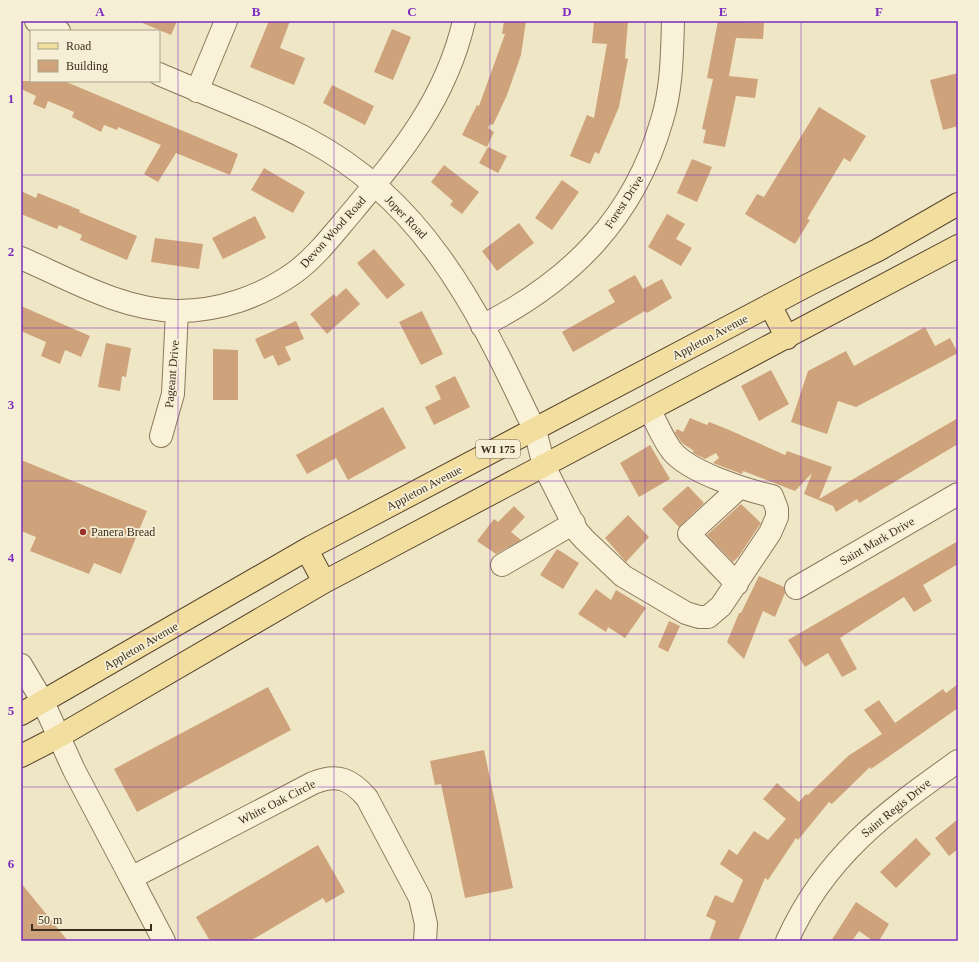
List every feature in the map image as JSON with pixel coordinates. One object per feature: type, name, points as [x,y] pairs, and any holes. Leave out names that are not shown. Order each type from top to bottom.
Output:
[{"type":"main road","name":"Appleton Avenue","points":[[21,714],[307,550],[770,305],[878,250],[958,204]]},
{"type":"main road","points":[[21,756],[324,582],[787,338],[958,246]]},
{"type":"main road","points":[[770,305],[787,338]]},
{"type":"main road","points":[[307,550],[324,582]]},
{"type":"street","points":[[36,21],[57,30]]},
{"type":"street","points":[[197,90],[226,21]]},
{"type":"street","name":"Devon Wood Road","points":[[21,258],[116,299],[143,308],[177,311],[226,306],[250,297],[282,280],[309,260],[374,186],[406,146],[429,112],[451,67],[464,21]]},
{"type":"street","name":"Forest Drive","points":[[482,326],[504,316],[552,284],[575,265],[614,221],[634,191],[646,166],[663,120],[672,64],[673,21]]},
{"type":"street","name":"Joper Road","points":[[160,74],[309,140],[356,170],[407,215],[434,246],[462,289],[535,430],[544,466],[574,523],[584,539],[623,576],[686,612],[699,617],[708,617],[721,606],[737,584],[770,533],[777,517],[777,508],[772,496],[740,487]]},
{"type":"street","name":"Pageant Drive","points":[[161,436],[173,394],[177,311]]},
{"type":"street","points":[[650,410],[672,450],[679,458],[694,467],[740,487],[689,534],[737,584]]},
{"type":"street","name":"Saint Mark Drive","points":[[796,588],[958,494]]},
{"type":"street","points":[[502,565],[574,523]]},
{"type":"street","points":[[21,665],[43,702],[58,736],[164,941]]},
{"type":"street","name":"Saint Regis Drive","points":[[787,941],[804,907],[823,878],[844,853],[869,828],[903,800],[958,761]]},
{"type":"street","name":"White Oak Circle","points":[[131,878],[313,783],[324,778],[338,778],[348,781],[358,787],[367,798],[420,898],[426,924],[425,941]]},
{"type":"building","points":[[138,21],[177,21],[171,35]]},
{"type":"building","points":[[269,21],[290,21],[280,48],[305,58],[294,85],[250,67]]},
{"type":"building","points":[[504,21],[526,21],[521,55],[507,95],[493,125],[490,124],[488,128],[494,132],[487,147],[462,135],[477,105],[479,106],[505,34],[502,34]]},
{"type":"building","points":[[594,21],[628,21],[625,58],[628,59],[619,107],[599,154],[595,152],[590,164],[570,156],[587,115],[594,118],[607,44],[592,43]]},
{"type":"building","points":[[718,21],[764,23],[763,39],[736,38],[729,76],[758,79],[755,98],[736,96],[725,147],[703,143],[706,130],[702,129],[713,79],[707,78]]},
{"type":"building","points":[[392,29],[411,37],[393,80],[374,72]]},
{"type":"building","points":[[958,73],[958,126],[943,130],[930,80]]},
{"type":"building","points":[[21,81],[66,82],[238,154],[230,175],[176,153],[158,182],[144,174],[161,145],[118,127],[117,130],[104,125],[101,132],[72,117],[74,112],[48,101],[45,109],[33,104],[36,96],[21,89]]},
{"type":"building","points":[[332,85],[374,106],[365,125],[323,103]]},
{"type":"building","points":[[819,107],[866,136],[850,162],[844,158],[807,219],[810,220],[795,244],[745,214],[757,194],[764,197]]},
{"type":"building","points":[[488,147],[507,156],[498,173],[479,163]]},
{"type":"building","points":[[692,159],[712,167],[697,202],[677,193]]},
{"type":"building","points":[[444,165],[479,192],[462,214],[450,205],[453,201],[431,182]]},
{"type":"building","points":[[264,168],[305,192],[293,213],[251,190]]},
{"type":"building","points":[[562,180],[579,192],[552,230],[535,218]]},
{"type":"building","points":[[21,191],[36,198],[38,193],[137,236],[127,260],[80,240],[82,235],[59,225],[57,229],[21,214]]},
{"type":"building","points":[[667,214],[685,224],[676,239],[692,248],[681,266],[648,247]]},
{"type":"building","points":[[255,216],[266,238],[223,259],[212,238]]},
{"type":"building","points":[[519,223],[534,243],[497,271],[482,251]]},
{"type":"building","points":[[155,238],[203,244],[199,269],[151,262]]},
{"type":"building","points":[[374,249],[405,285],[387,299],[357,263]]},
{"type":"building","points":[[635,275],[643,289],[662,279],[672,298],[647,313],[645,311],[573,352],[562,332],[615,302],[608,290]]},
{"type":"building","points":[[346,288],[360,304],[327,334],[310,314],[334,294],[336,297]]},
{"type":"building","points":[[21,306],[90,336],[81,357],[65,350],[60,364],[41,356],[46,342],[21,331]]},
{"type":"building","points":[[422,311],[443,354],[421,365],[399,322]]},
{"type":"building","points":[[296,321],[304,339],[285,347],[291,360],[278,366],[273,355],[264,359],[255,339]]},
{"type":"building","points":[[925,327],[935,346],[950,338],[958,353],[856,407],[838,401],[827,434],[791,422],[808,371],[846,351],[854,366]]},
{"type":"building","points":[[106,343],[131,348],[126,377],[122,376],[120,391],[98,387]]},
{"type":"building","points":[[213,349],[238,350],[238,400],[213,400]]},
{"type":"building","points":[[771,370],[789,404],[759,421],[741,386]]},
{"type":"building","points":[[455,376],[470,407],[434,425],[425,407],[441,399],[435,386]]},
{"type":"building","points":[[383,407],[406,448],[348,480],[336,458],[307,474],[296,455]]},
{"type":"building","points":[[690,418],[707,425],[709,422],[727,429],[785,455],[787,451],[832,467],[819,499],[958,418],[958,444],[859,503],[857,499],[836,512],[833,506],[804,494],[812,473],[795,491],[743,471],[742,474],[713,463],[719,458],[716,453],[705,459],[692,452],[694,451],[682,443],[675,433],[677,429],[683,432]]},
{"type":"building","points":[[650,445],[670,479],[639,497],[620,463]]},
{"type":"building","points":[[21,460],[147,511],[121,574],[94,563],[89,574],[30,551],[36,537],[21,531]]},
{"type":"building","points":[[688,486],[704,503],[679,527],[662,509]]},
{"type":"building","points":[[741,504],[761,523],[739,556],[733,562],[707,535]]},
{"type":"building","points":[[514,506],[525,517],[511,532],[521,540],[496,554],[477,541],[494,519],[498,522]]},
{"type":"building","points":[[628,515],[649,537],[626,562],[605,538]]},
{"type":"building","points":[[958,541],[958,564],[923,585],[932,601],[914,612],[904,597],[840,638],[857,669],[842,677],[828,653],[805,667],[788,640]]},
{"type":"building","points":[[557,549],[579,563],[563,589],[540,575]]},
{"type":"building","points":[[759,576],[784,587],[785,593],[775,617],[763,611],[744,659],[727,642],[739,613],[741,613]]},
{"type":"building","points":[[596,589],[611,600],[616,590],[646,608],[625,638],[608,627],[606,632],[578,614]]},
{"type":"building","points":[[669,621],[680,626],[668,652],[658,647]]},
{"type":"building","points":[[958,684],[958,708],[871,769],[870,767],[832,804],[829,802],[798,840],[796,838],[768,880],[765,878],[738,941],[709,941],[716,921],[706,916],[715,895],[733,903],[743,880],[720,864],[729,849],[737,855],[754,831],[768,840],[786,819],[763,799],[777,783],[799,802],[848,756],[882,734],[864,710],[879,700],[895,723],[943,689],[946,693]]},
{"type":"building","points":[[268,687],[291,730],[137,812],[114,769]]},
{"type":"building","points":[[484,750],[513,888],[465,898],[441,784],[435,785],[430,761]]},
{"type":"building","points":[[958,819],[958,849],[949,856],[935,838]]},
{"type":"building","points":[[916,838],[931,854],[896,888],[880,872]]},
{"type":"building","points":[[318,845],[345,892],[326,903],[323,898],[250,941],[210,941],[196,917]]},
{"type":"building","points":[[21,883],[68,941],[21,941]]},
{"type":"building","points":[[856,902],[889,924],[879,941],[873,941],[859,931],[852,941],[831,941]]},
{"type":"place","name":"Panera Bread","points":[[83,532]]}]
